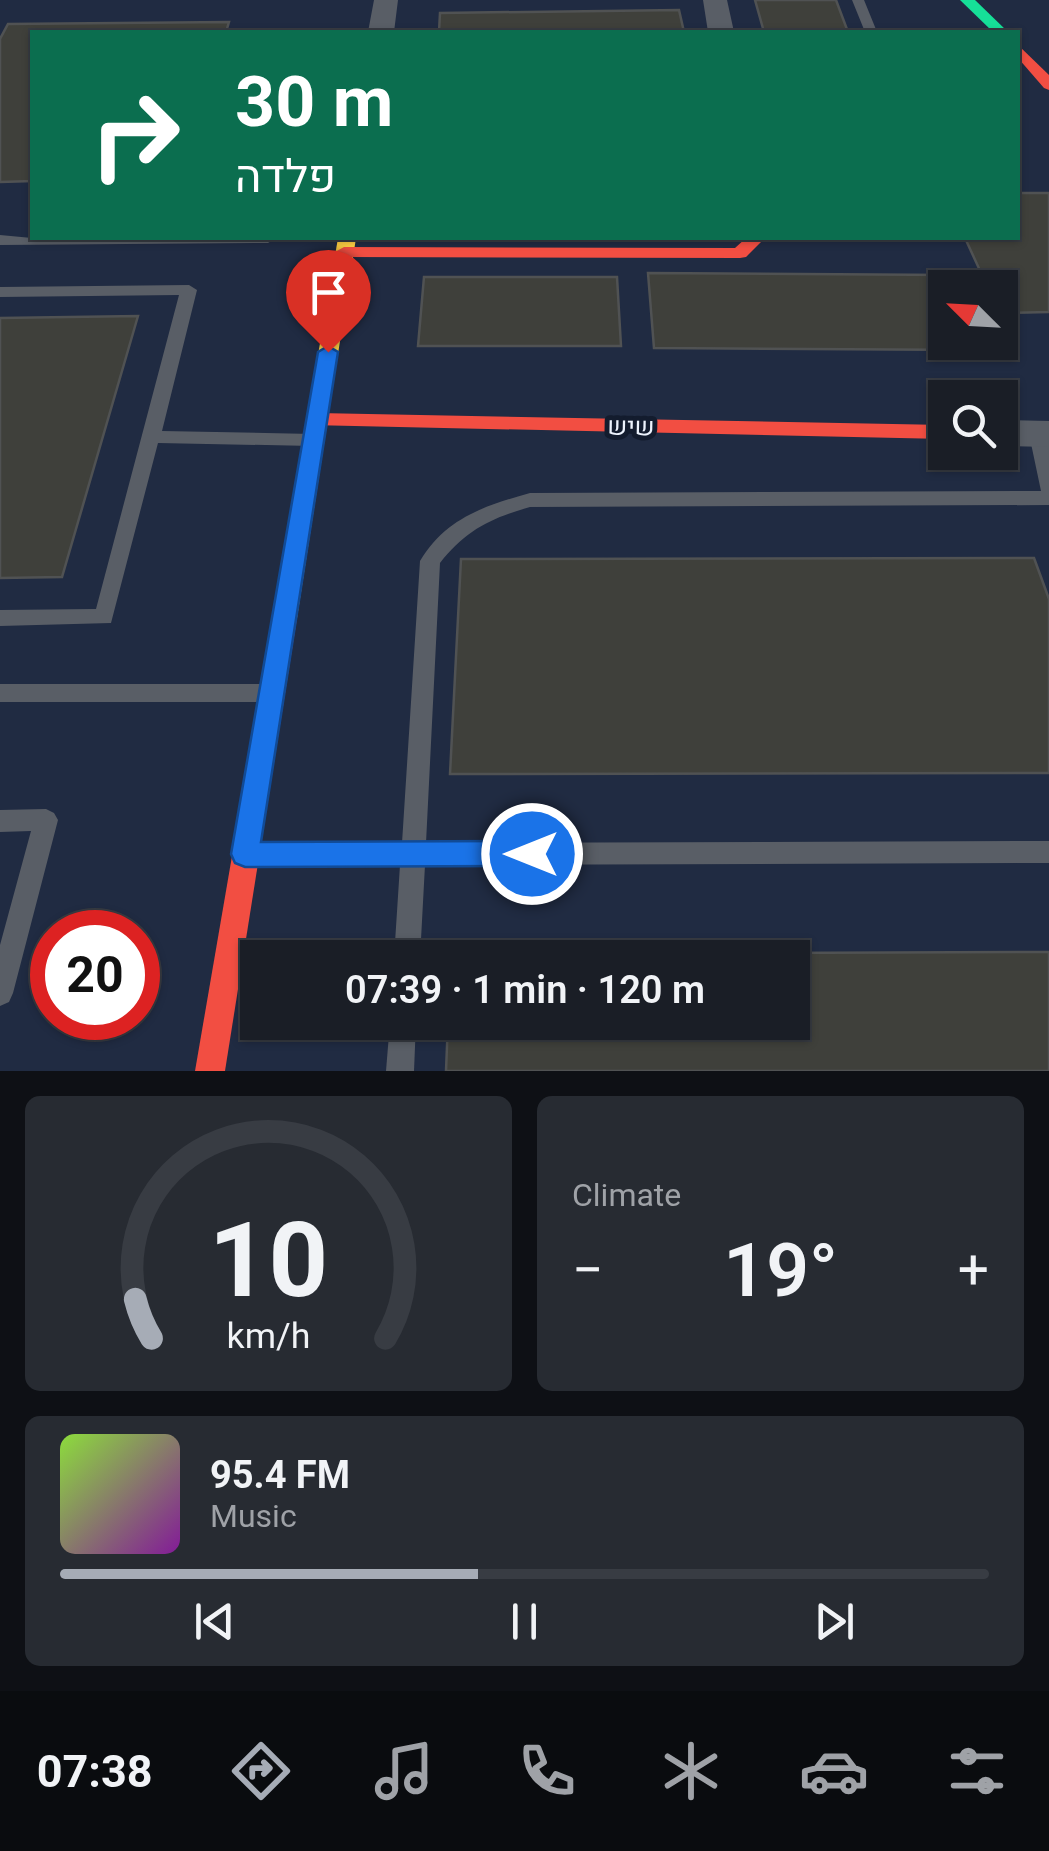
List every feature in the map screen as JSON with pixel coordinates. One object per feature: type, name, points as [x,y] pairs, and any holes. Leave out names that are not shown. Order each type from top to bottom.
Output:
[{"type":"street","points":[[381,30],[386,0]]},
{"type":"street","points":[[715,0],[721,30]]},
{"type":"street","points":[[968,0],[999,30]]},
{"type":"street","points":[[1020,52],[1049,85]]},
{"type":"street","points":[[210,1071],[346,244],[702,254],[740,253],[754,240]]},
{"type":"street","name":"שיש","points":[[315,430],[928,432]]},
{"type":"street","points":[[1018,433],[1044,434]]},
{"type":"lane","points":[[858,0],[869,30]]},
{"type":"lane","points":[[0,240],[30,240]]},
{"type":"lane","points":[[0,292],[189,290],[104,617],[0,618]]},
{"type":"lane","points":[[150,437],[315,430]]},
{"type":"lane","points":[[1044,434],[1049,488]]},
{"type":"lane","points":[[408,940],[430,561],[454,529],[482,514],[530,500],[1049,498]]},
{"type":"lane","points":[[0,692],[272,693]]},
{"type":"lane","points":[[0,820],[46,820],[0,993]]},
{"type":"lane","points":[[245,854],[1049,852]]},
{"type":"lane","points":[[400,1071],[402,1040]]},
{"type":"shaded area","points":[[0,0],[1049,0],[1049,1071],[0,1071]]},
{"type":"building","points":[[755,0],[836,0],[847,30],[763,30]]},
{"type":"building","points":[[679,10],[684,30],[439,30],[440,13]]},
{"type":"building","points":[[229,22],[227,30],[30,30],[30,181],[0,182],[0,39],[8,24]]},
{"type":"building","points":[[1020,193],[1049,193],[1049,312],[1018,313],[1018,270],[980,270],[966,240],[1020,240]]},
{"type":"building","points":[[648,273],[928,275],[928,350],[654,348]]},
{"type":"building","points":[[424,277],[617,277],[621,346],[418,346]]},
{"type":"building","points":[[138,316],[62,577],[0,578],[0,318]]},
{"type":"building","points":[[1034,558],[1049,599],[1049,773],[450,774],[461,559]]},
{"type":"building","points":[[1049,952],[1049,1071],[446,1071],[447,1040],[810,1040],[810,953]]},
{"type":"traffic: fast","points":[[967,0],[999,30]]},
{"type":"traffic: slow","points":[[285,618],[347,240]]},
{"type":"traffic: jam","points":[[1020,51],[1049,85]]},
{"type":"traffic: jam","points":[[344,252],[740,253],[754,240]]},
{"type":"traffic: jam","points":[[317,420],[928,432]]},
{"type":"traffic: jam","points":[[210,1071],[285,618]]},
{"type":"route","points":[[328,352],[245,854],[532,854]]}]
